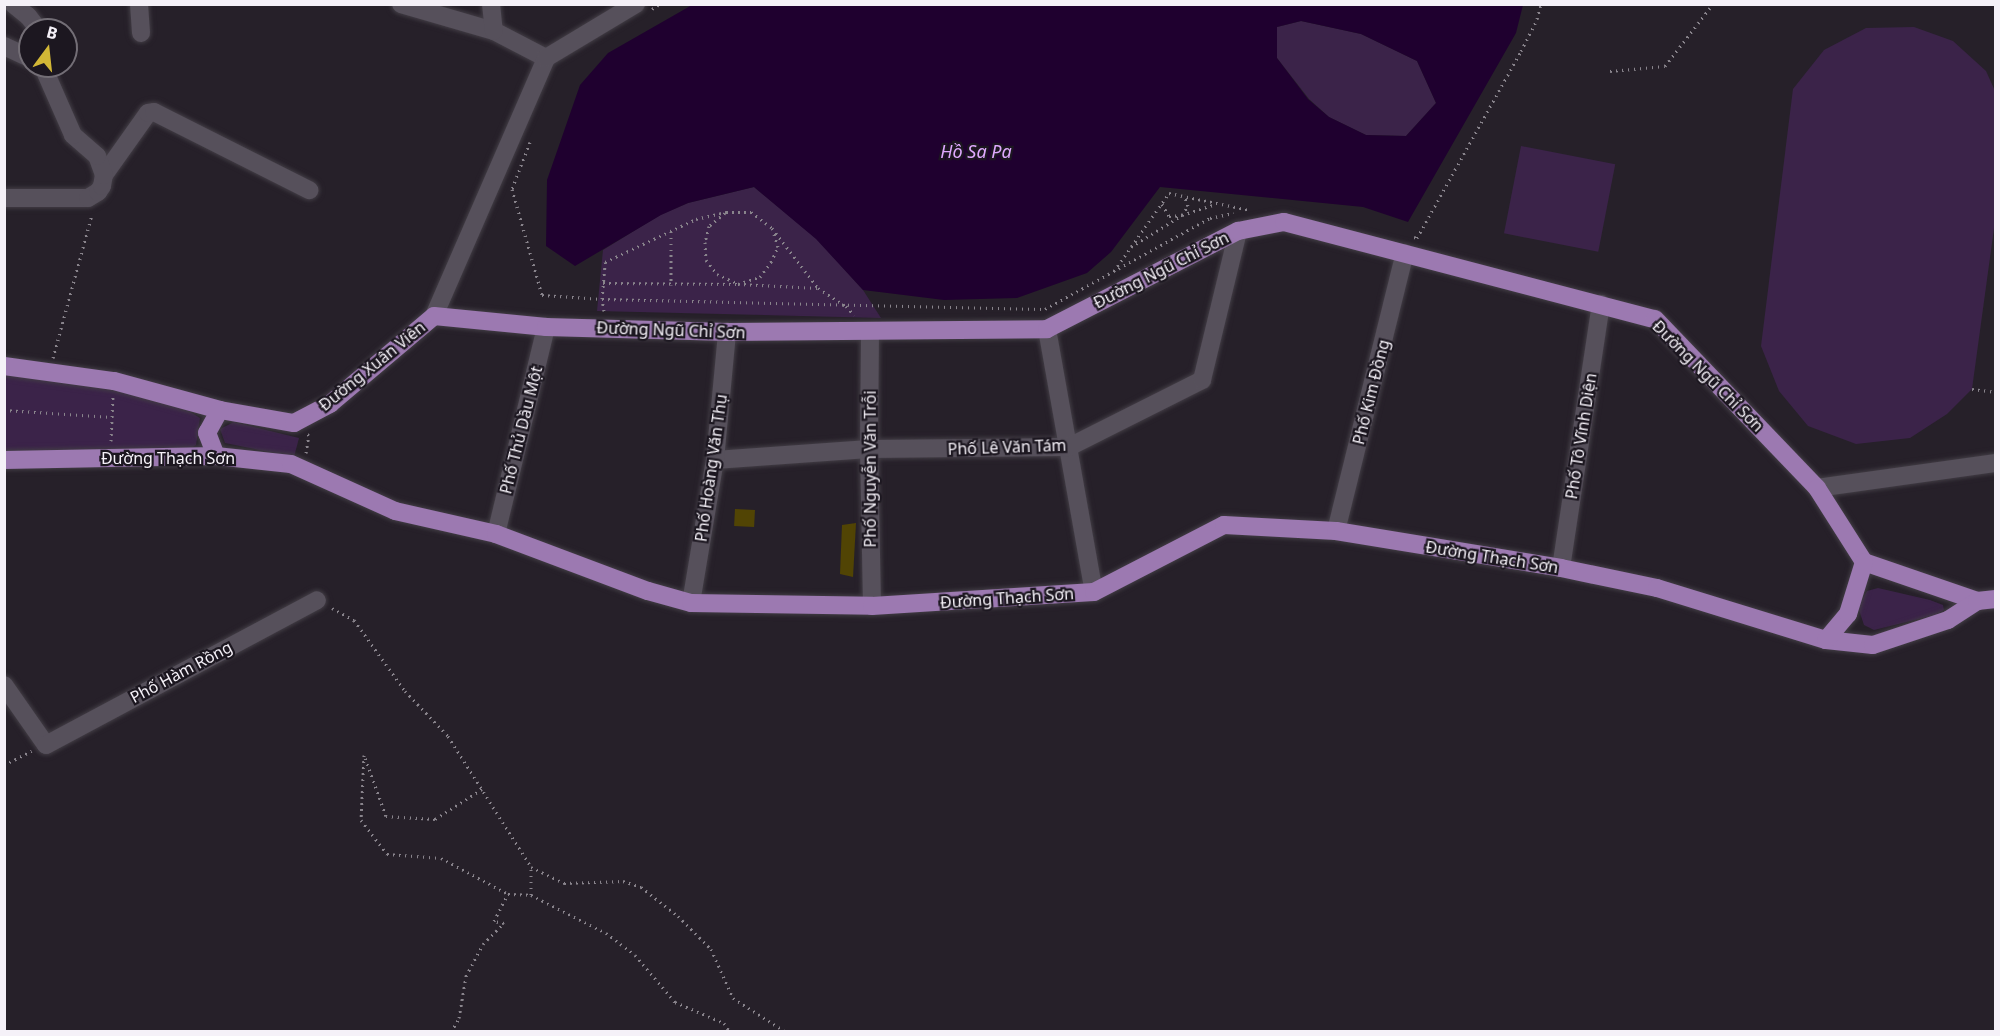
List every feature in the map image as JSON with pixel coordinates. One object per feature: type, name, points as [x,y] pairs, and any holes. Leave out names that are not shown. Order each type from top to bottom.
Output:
[{"type":"main road","name":"Đường Ngũ Chỉ Sơn","points":[[434,316],[546,327],[727,332],[1047,329],[1238,231],[1284,222],[1405,244],[1655,319],[1817,488],[1864,562]]},
{"type":"main road","name":"Đường Xuân Viên","points":[[294,423],[330,404],[434,316]]},
{"type":"main road","points":[[4,366],[114,381],[220,410],[294,423]]},
{"type":"main road","points":[[216,456],[207,433],[220,410]]},
{"type":"main road","name":"Đường Thạch Sơn","points":[[4,460],[216,456],[291,464],[395,511],[496,534],[648,591],[691,603],[872,606],[1094,592],[1224,525],[1336,531],[1561,568],[1657,588],[1826,640],[1873,645],[1948,620],[1986,600]]},
{"type":"main road","points":[[1826,640],[1848,614],[1864,562],[1986,600]]},
{"type":"street","points":[[13,4],[30,18]]},
{"type":"street","points":[[140,4],[141,33]]},
{"type":"street","points":[[401,4],[494,31],[546,58],[643,7]]},
{"type":"street","points":[[491,4],[494,31]]},
{"type":"street","points":[[4,46],[18,54]]},
{"type":"street","name":"Đường Xuân Viên","points":[[434,316],[546,58]]},
{"type":"street","points":[[45,78],[73,135],[97,156],[101,183]]},
{"type":"street","points":[[4,198],[88,198],[101,183],[148,113],[154,112],[309,190]]},
{"type":"street","name":"Phố Lê Văn Tám","points":[[715,460],[869,449],[1069,447],[1202,380],[1238,231]]},
{"type":"street","name":"Phố Kim Đồng","points":[[1336,531],[1405,244]]},
{"type":"street","name":"Phố Tô Vĩnh Diện","points":[[1561,568],[1601,304]]},
{"type":"street","name":"Phố Thủ Dầu Một","points":[[496,534],[546,327]]},
{"type":"street","points":[[1047,329],[1094,592]]},
{"type":"street","name":"Phố Hoàng Văn Thụ","points":[[691,603],[715,460],[727,332]]},
{"type":"street","name":"Phố Nguyễn Văn Trỗi","points":[[870,332],[869,449],[872,606]]},
{"type":"street","points":[[1817,488],[1995,463]]},
{"type":"street","name":"Phố Hàm Rồng","points":[[46,745],[317,600]]},
{"type":"street","points":[[4,685],[46,745]]},
{"type":"path","points":[[643,7],[660,4]]},
{"type":"path","points":[[1405,244],[1417,238],[1521,51],[1537,19],[1541,4]]},
{"type":"path","points":[[1610,70],[1665,66],[1713,4]]},
{"type":"path","points":[[532,136],[512,189],[542,295],[602,300],[1045,309],[1210,218],[1260,210]]},
{"type":"path","points":[[49,371],[101,183]]},
{"type":"path","points":[[1113,271],[1169,193],[1250,210]]},
{"type":"path","points":[[1182,215],[1188,206],[1184,195]]},
{"type":"path","points":[[1130,248],[1182,215],[1216,203]]},
{"type":"path","points":[[1162,204],[1169,216],[1182,215]]},
{"type":"path","points":[[602,300],[605,262],[696,219],[726,212],[751,212],[772,228],[818,288],[846,306]]},
{"type":"path","points":[[726,212],[710,226],[705,242],[706,260],[717,274],[738,284],[760,277],[771,262],[778,247],[772,228]]},
{"type":"path","points":[[671,231],[671,285]]},
{"type":"path","points":[[603,283],[738,284],[818,288]]},
{"type":"path","points":[[1972,389],[1995,392]]},
{"type":"path","points":[[4,410],[112,417],[111,458]]},
{"type":"path","points":[[291,464],[305,458],[309,435],[294,423]]},
{"type":"path","points":[[317,600],[354,620],[405,691],[448,736],[531,867],[564,883],[623,881],[641,887],[678,916],[711,949],[733,998],[786,1032]]},
{"type":"path","points":[[4,765],[46,745]]},
{"type":"path","points":[[482,789],[435,819],[386,816],[364,755],[361,820],[387,854],[441,858],[508,894],[531,895],[606,933],[635,955],[675,1002],[724,1023],[730,1032]]},
{"type":"path","points":[[531,867],[531,895]]},
{"type":"path","points":[[451,1032],[459,1018],[466,976],[483,944],[504,923],[494,921],[508,894]]},
{"type":"shaded area","points":[[1301,21],[1361,34],[1417,61],[1436,103],[1406,136],[1366,135],[1329,117],[1309,99],[1277,58],[1277,27]]},
{"type":"shaded area","points":[[1914,27],[1953,41],[1986,71],[1995,91],[1995,221],[1972,389],[1947,414],[1910,438],[1856,444],[1808,426],[1779,391],[1761,346],[1793,89],[1824,50],[1866,28]]},
{"type":"shaded area","points":[[1521,146],[1615,164],[1598,252],[1504,233]]},
{"type":"shaded area","points":[[754,187],[817,239],[863,290],[881,318],[597,311],[603,250],[660,215],[688,203]]},
{"type":"shaded area","points":[[4,375],[119,391],[187,410],[200,418],[196,445],[191,448],[5,455]]},
{"type":"shaded area","points":[[234,422],[299,438],[294,457],[225,443],[220,429]]},
{"type":"shaded area","points":[[1878,588],[1930,600],[1943,605],[1944,610],[1935,615],[1874,630],[1864,625],[1858,607],[1867,591]]},
{"type":"water","name":"Hồ Sa Pa","points":[[692,4],[1523,5],[1516,33],[1408,222],[1363,207],[1160,187],[1111,252],[1087,273],[1017,298],[944,300],[863,290],[816,239],[754,187],[688,203],[661,215],[575,266],[546,246],[547,180],[580,85],[608,53]],"holes":[[[1301,21],[1361,34],[1417,61],[1436,103],[1406,136],[1366,135],[1329,117],[1308,99],[1277,58],[1277,27]]]},
{"type":"building","points":[[735,509],[755,510],[754,527],[734,526]]},
{"type":"building","points":[[856,523],[853,577],[840,574],[842,525]]}]
